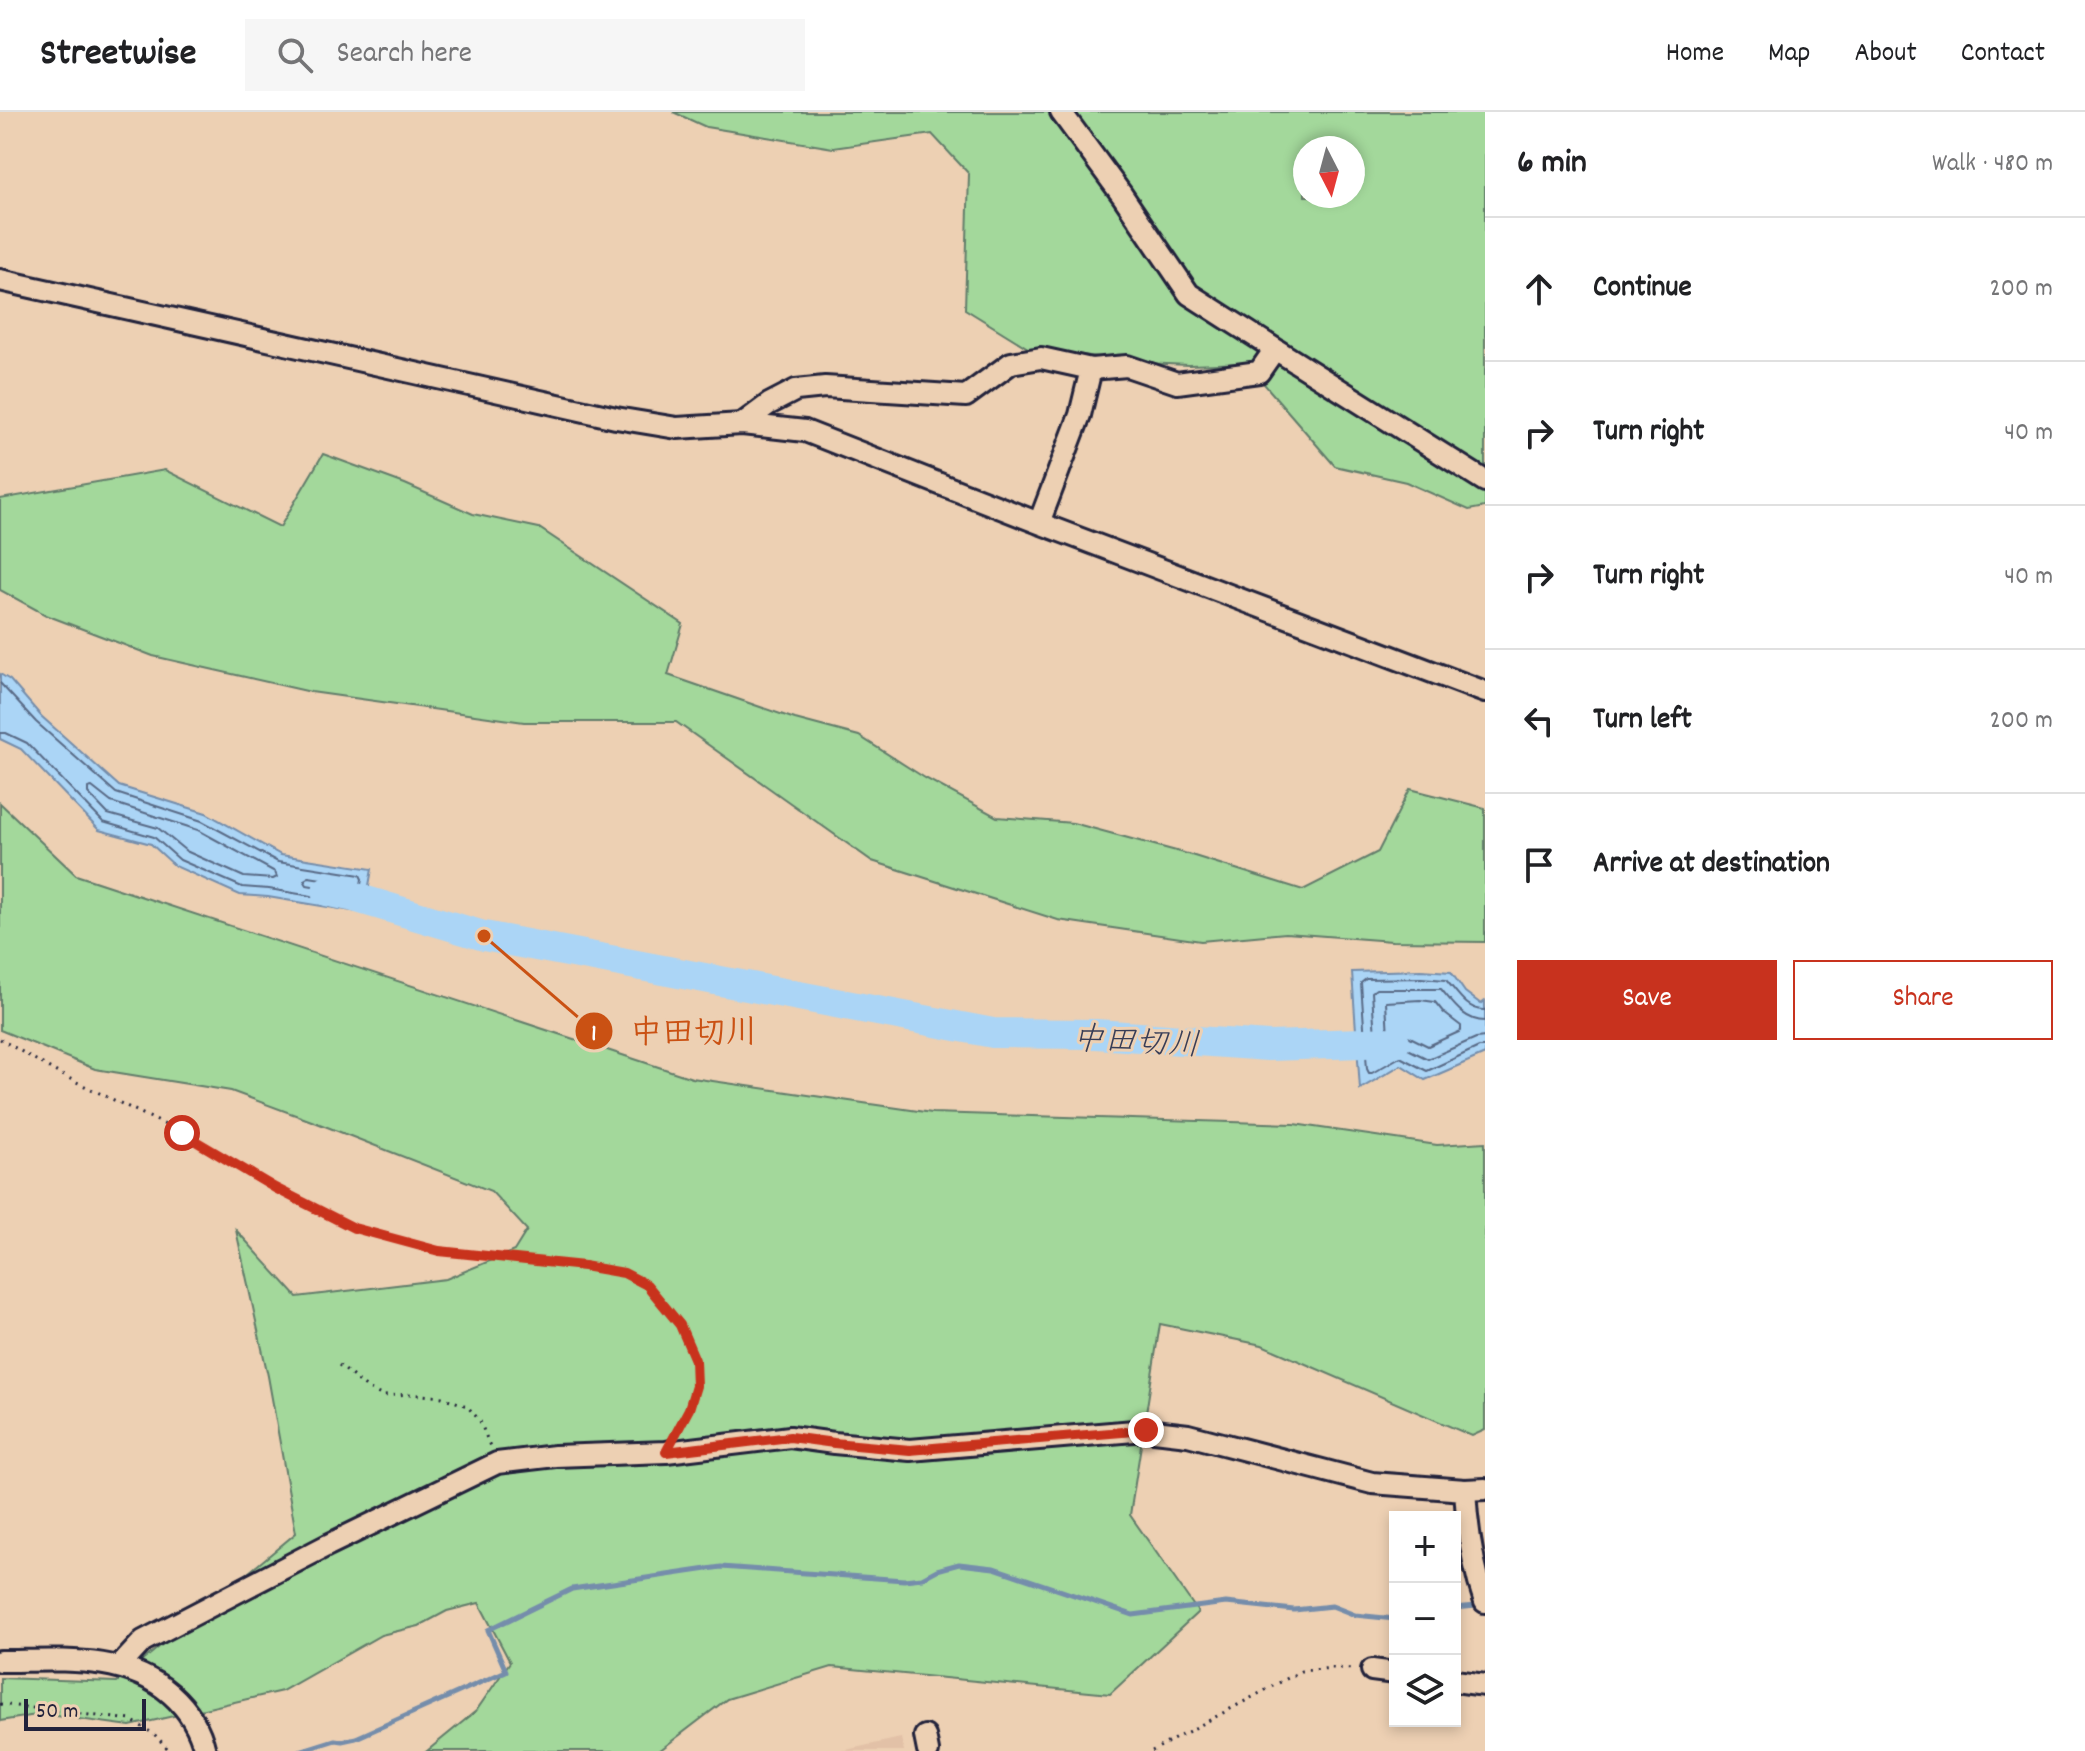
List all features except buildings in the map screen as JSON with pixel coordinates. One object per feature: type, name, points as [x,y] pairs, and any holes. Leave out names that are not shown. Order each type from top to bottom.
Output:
[{"type":"street","points":[[1061,112],[1189,294],[1485,481]]},
{"type":"street","points":[[0,280],[616,418],[677,428],[742,424],[805,431],[1485,692]]},
{"type":"street","points":[[742,424],[769,404],[796,390],[825,387],[966,396],[1011,363],[1041,358],[1091,369],[1127,366],[1177,383],[1259,372],[1275,349]]},
{"type":"street","points":[[1039,523],[1080,415],[1091,369]]},
{"type":"street","points":[[120,1666],[143,1641],[328,1545],[497,1463],[555,1456],[666,1452],[790,1437],[910,1450],[1146,1430],[1188,1435],[1372,1483],[1475,1490],[1466,1511],[1485,1602]]},
{"type":"street","points":[[0,1661],[79,1661],[120,1666],[159,1684],[183,1705],[195,1724],[205,1751]]},
{"type":"street","points":[[1372,1670],[1389,1672]]},
{"type":"street","points":[[1461,1682],[1485,1685]]},
{"type":"path","points":[[0,1039],[58,1073],[182,1133],[275,1188],[354,1228],[439,1251],[624,1273],[647,1285],[680,1325],[695,1360],[696,1386],[689,1409],[666,1452]]},
{"type":"path","points":[[339,1365],[368,1389],[383,1396],[411,1394],[442,1397],[467,1406],[480,1421],[497,1463]]},
{"type":"path","points":[[1152,1751],[1301,1671],[1333,1668],[1372,1670]]},
{"type":"path","points":[[0,1704],[131,1720],[154,1734],[170,1751]]},
{"type":"shaded area","points":[[901,1738],[904,1751],[841,1751]]},
{"type":"green space","points":[[673,112],[1485,112],[1485,507],[1469,510],[1406,482],[1335,466],[1246,363],[1144,363],[1028,348],[965,309],[969,174],[932,134],[833,148],[706,127]]},
{"type":"green space","points":[[323,454],[405,484],[473,514],[539,528],[683,624],[668,675],[795,719],[859,736],[925,778],[997,817],[1073,823],[1303,890],[1378,852],[1410,789],[1485,808],[1485,942],[1392,941],[1286,933],[1201,941],[1058,920],[872,861],[676,722],[524,722],[311,692],[153,656],[46,615],[0,590],[0,499],[165,470],[280,527]]},
{"type":"green space","points":[[0,803],[76,875],[692,1078],[932,1113],[1294,1124],[1437,1145],[1485,1142],[1485,1430],[1472,1436],[1262,1345],[1160,1324],[1130,1515],[1198,1612],[1110,1694],[832,1667],[727,1699],[659,1751],[427,1751],[476,1711],[510,1662],[479,1603],[447,1611],[419,1626],[381,1635],[282,1691],[130,1726],[42,1714],[0,1721],[0,1678],[117,1682],[296,1533],[268,1376],[236,1230],[297,1297],[446,1279],[514,1251],[527,1230],[491,1191],[317,1123],[231,1091],[95,1069],[0,1030]]},
{"type":"water","points":[[0,674],[10,680],[41,716],[119,786],[206,813],[281,855],[372,869],[364,913],[240,895],[175,866],[151,844],[99,830],[21,749],[0,739]]},
{"type":"water","points":[[1352,972],[1451,972],[1465,992],[1481,1004],[1485,1001],[1485,1054],[1425,1080],[1401,1065],[1360,1089]]},
{"type":"waterway","name":"中田切川","points":[[327,891],[484,936],[993,1033],[1096,1034],[1268,1046],[1395,1042]]},
{"type":"waterway","points":[[300,1751],[335,1740],[356,1738],[506,1671],[488,1630],[572,1589],[721,1567],[904,1580],[922,1578],[959,1564],[994,1568],[1133,1615],[1226,1603],[1294,1610],[1332,1606],[1355,1615],[1389,1618]]},
{"type":"waterway","points":[[1461,1607],[1476,1606]]},
{"type":"place","name":"中田切川","points":[[484,936]]},
{"type":"route","points":[[182,1133],[275,1188],[354,1228],[439,1251],[624,1273],[647,1285],[680,1325],[695,1360],[696,1386],[689,1409],[666,1452],[790,1437],[910,1450],[1146,1430]]}]
